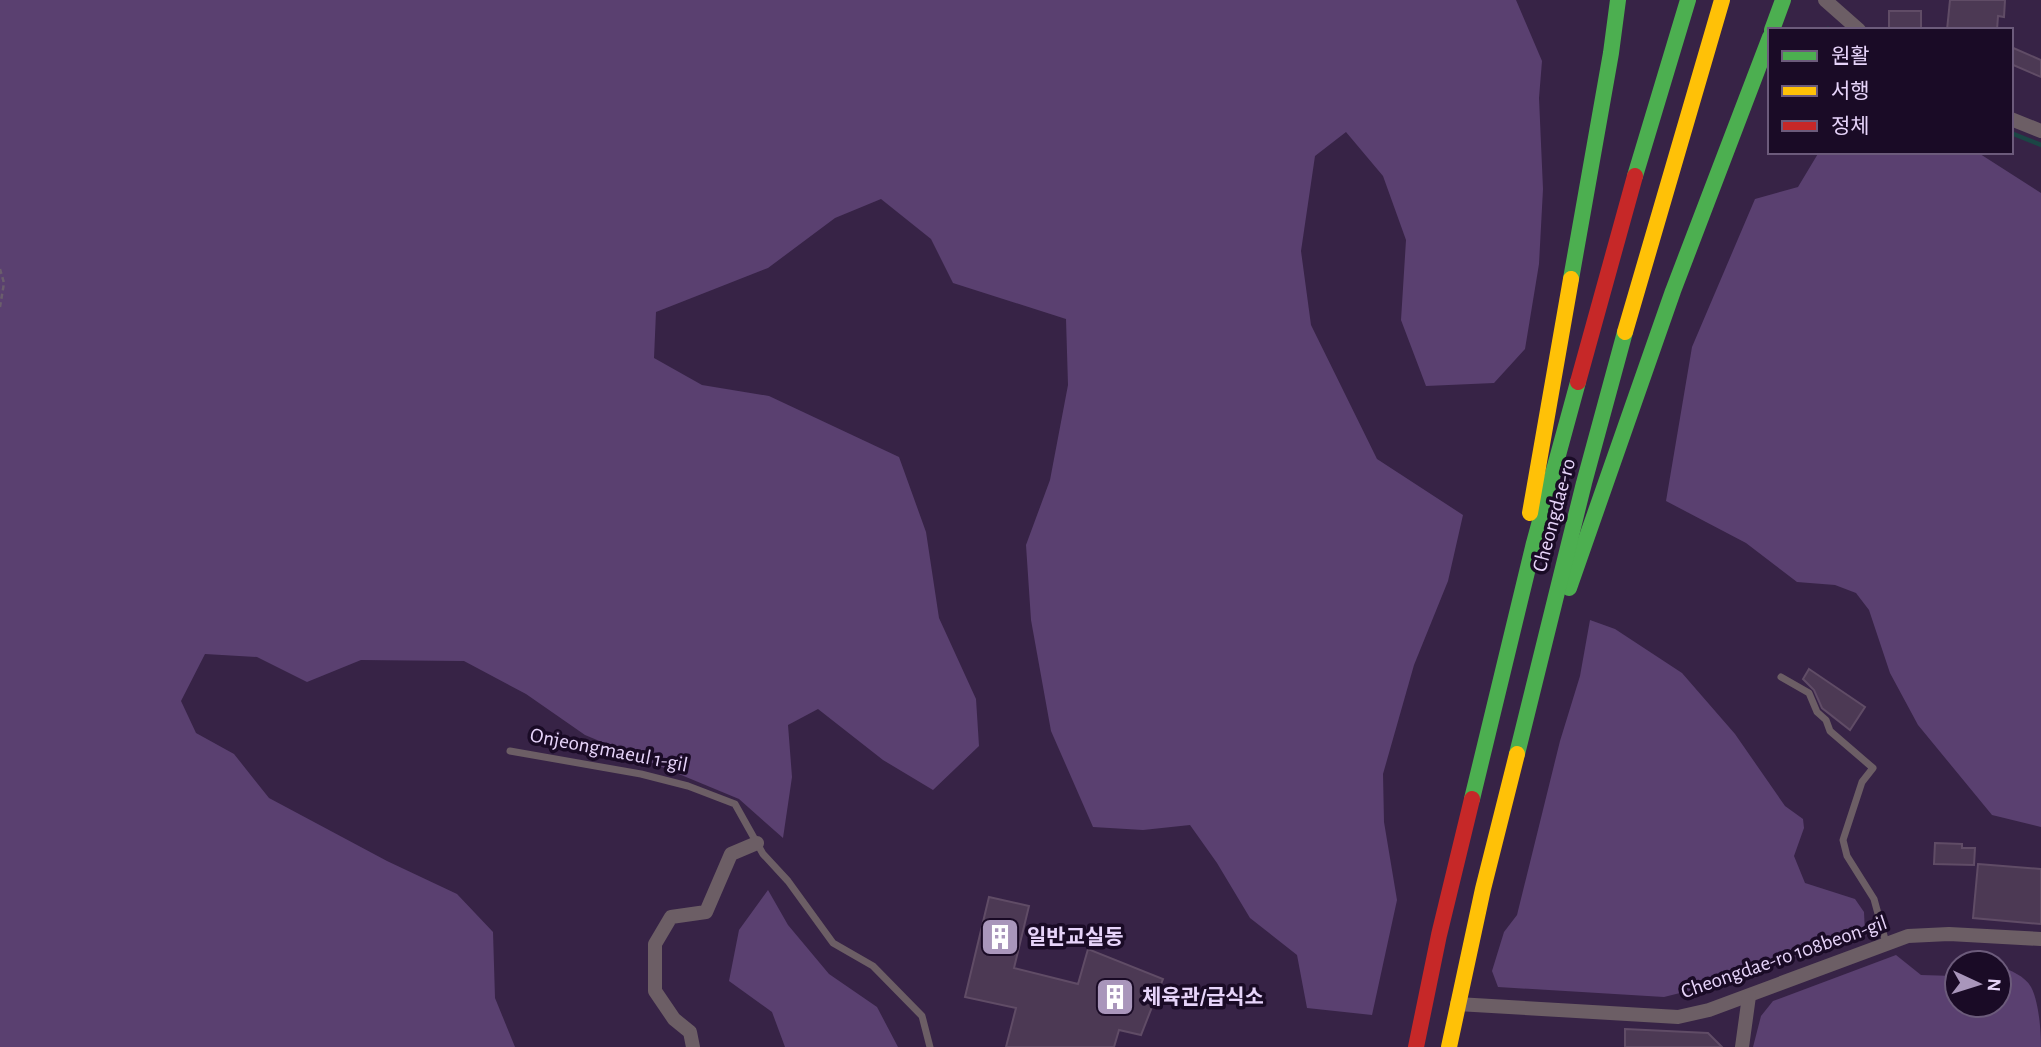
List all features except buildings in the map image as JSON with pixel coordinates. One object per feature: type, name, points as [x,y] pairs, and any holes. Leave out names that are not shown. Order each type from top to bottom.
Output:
[{"type":"street","points":[[1502,675],[1618,0]]},
{"type":"street","name":"Cheongdae-ro","points":[[1416,1047],[1430,973],[1534,543],[1612,254],[1688,0]]},
{"type":"street","name":"Cheongdae-ro","points":[[1449,1047],[1457,1004],[1567,548],[1652,236],[1722,0]]},
{"type":"street","points":[[1773,28],[1783,0]]},
{"type":"street","points":[[1825,0],[1857,28]]},
{"type":"street","points":[[1534,688],[1673,291],[1768,42]]},
{"type":"street","points":[[2013,120],[2041,131]]},
{"type":"street","points":[[693,1047],[690,1032],[674,1019],[655,991],[655,944],[671,917],[706,912],[731,854],[757,844]]},
{"type":"street","name":"Cheongdae-ro 108beon-gil","points":[[1457,1004],[1669,1017],[1709,1010],[1908,936],[1934,934],[2041,939]]},
{"type":"street","points":[[1405,1047],[1430,973]]},
{"type":"street","points":[[1742,1047],[1749,996]]},
{"type":"lane","points":[[1781,677],[1810,693],[1817,712],[1826,720],[1830,731],[1874,768],[1862,782],[1843,841],[1847,856],[1874,900],[1886,943]]},
{"type":"lane","name":"Onjeongmaeul 1-gil","points":[[510,751],[640,774],[688,786],[735,804],[763,854],[788,881],[834,943],[873,966],[922,1016],[930,1047]]},
{"type":"path","points":[[0,269],[4,283],[0,307]]},
{"type":"shaded area","points":[[0,0],[1516,0],[1542,61],[1539,98],[1543,189],[1539,264],[1525,349],[1494,383],[1426,386],[1401,320],[1406,240],[1383,176],[1346,132],[1315,156],[1301,251],[1311,325],[1377,459],[1463,515],[1448,581],[1414,665],[1383,774],[1384,822],[1397,900],[1372,1015],[1307,1008],[1297,955],[1250,918],[1190,825],[1143,830],[1093,827],[1051,731],[1031,620],[1026,545],[1050,480],[1068,385],[1066,319],[953,283],[931,239],[881,199],[835,218],[768,268],[656,312],[654,358],[702,385],[769,396],[899,457],[926,532],[939,618],[976,699],[979,746],[933,790],[883,760],[818,709],[788,725],[792,777],[783,838],[739,799],[585,735],[526,694],[464,661],[361,660],[307,682],[257,657],[205,654],[181,701],[196,733],[234,754],[269,798],[387,861],[457,894],[493,932],[495,998],[515,1047],[0,1047]]},
{"type":"shaded area","points":[[1818,154],[1980,154],[2041,193],[2041,827],[1992,815],[1918,725],[1890,673],[1869,610],[1856,593],[1835,585],[1797,582],[1746,543],[1666,501],[1692,347],[1755,199],[1798,187]]},
{"type":"shaded area","points":[[1590,620],[1615,629],[1682,673],[1735,734],[1785,806],[1803,819],[1804,828],[1794,856],[1805,883],[1855,899],[1864,912],[1865,933],[1708,986],[1664,997],[1498,987],[1492,971],[1504,932],[1517,915],[1560,741],[1580,676]]},
{"type":"shaded area","points":[[768,890],[788,925],[829,974],[877,1007],[898,1047],[785,1047],[772,1012],[729,981],[739,930]]},
{"type":"shaded area","points":[[1896,955],[1921,975],[1943,976],[1943,1019],[2013,1019],[2013,973],[2028,983],[2036,1000],[2041,1047],[1753,1047],[1761,1016],[1773,1001]]},
{"type":"waterway","points":[[2013,134],[2041,145]]},
{"type":"traffic: fast","points":[[1571,279],[1618,0]]},
{"type":"traffic: fast","points":[[1635,176],[1688,0]]},
{"type":"traffic: fast","points":[[1773,28],[1783,0]]},
{"type":"traffic: fast","points":[[1569,588],[1673,291],[1768,42]]},
{"type":"traffic: fast","points":[[1517,754],[1584,483],[1625,332]]},
{"type":"traffic: fast","points":[[1472,799],[1534,543],[1578,382]]},
{"type":"traffic: slow","points":[[1625,332],[1722,0]]},
{"type":"traffic: slow","points":[[1530,513],[1571,279]]},
{"type":"traffic: slow","points":[[1449,1047],[1483,889],[1517,754]]},
{"type":"traffic: jam","points":[[1578,382],[1635,176]]},
{"type":"traffic: jam","points":[[1416,1047],[1439,935],[1472,799]]},
{"type":"place","name":"일반교실동","points":[[1000,937]]},
{"type":"place","name":"체육관/급식소","points":[[1115,997]]}]
